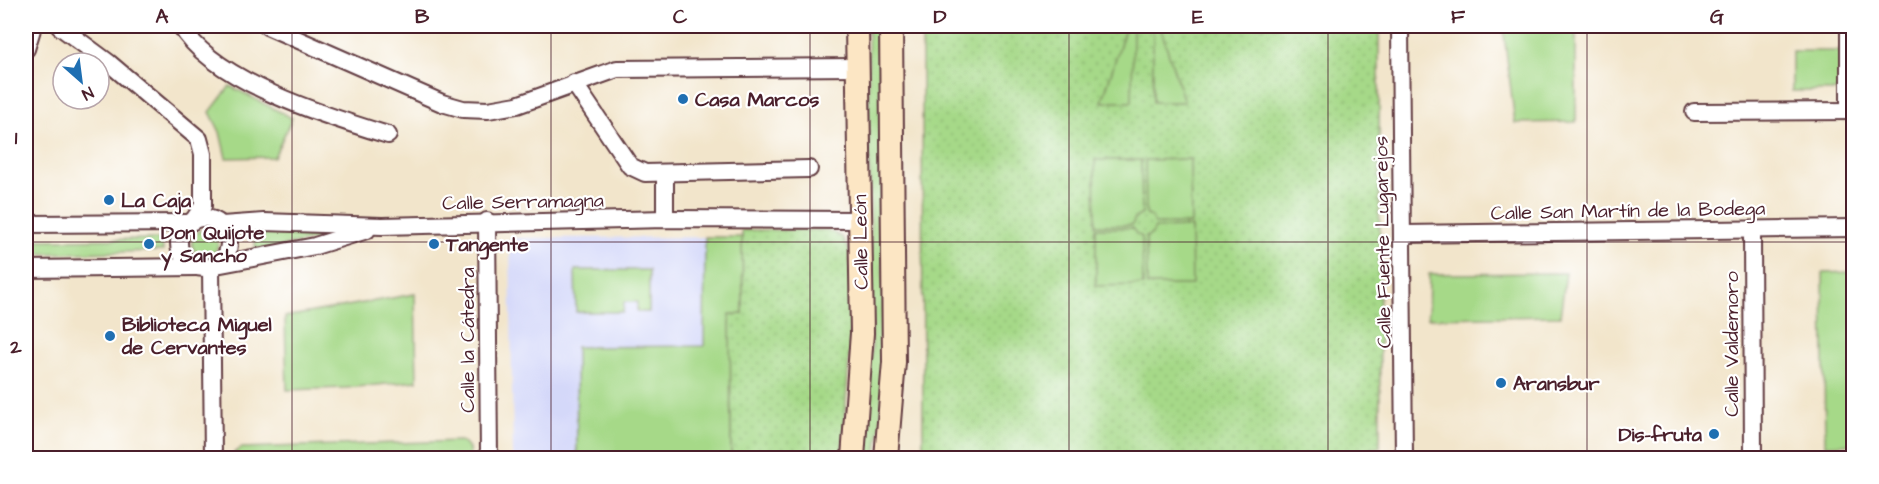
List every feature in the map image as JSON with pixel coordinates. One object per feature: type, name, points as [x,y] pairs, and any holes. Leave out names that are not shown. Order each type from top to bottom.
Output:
[{"type":"main road","name":"Calle León","points":[[853,459],[862,333],[857,26]]},
{"type":"main road","name":"Calle León","points":[[886,459],[894,341],[891,26]]},
{"type":"street","points":[[26,50],[33,26]]},
{"type":"street","points":[[59,26],[118,70],[199,139],[203,154],[203,206],[180,236],[179,246],[182,255],[206,267]]},
{"type":"street","points":[[182,26],[187,34],[211,56],[260,88],[318,114],[388,135]]},
{"type":"street","points":[[267,26],[442,103],[463,109],[488,110],[518,105],[617,69],[859,67]]},
{"type":"street","name":"Calle Fuente Lugarejos","points":[[1400,26],[1404,234],[1404,459]]},
{"type":"street","points":[[1694,112],[1851,111],[1849,26]]},
{"type":"street","points":[[574,83],[630,166],[645,173],[809,169]]},
{"type":"street","points":[[664,174],[665,219]]},
{"type":"street","points":[[26,224],[191,222],[212,219],[222,225],[230,241],[228,251],[206,267]]},
{"type":"street","name":"Calle Serramagna","points":[[222,225],[264,222],[382,226],[487,221],[860,220]]},
{"type":"street","name":"Calle la Cátedra","points":[[487,221],[489,459]]},
{"type":"street","name":"Calle Serramagna","points":[[26,269],[206,267],[315,246],[382,226]]},
{"type":"street","name":"Calle San Martín de la Bodega","points":[[1404,234],[1854,228]]},
{"type":"street","name":"Calle Valdemoro","points":[[1752,230],[1753,459]]},
{"type":"street","points":[[206,267],[211,288],[213,459]]},
{"type":"shaded area","points":[[742,237],[744,458],[513,458],[510,238]]},
{"type":"green space","points":[[868,26],[880,26],[884,345],[881,421],[876,458],[864,458],[872,345]]},
{"type":"green space","points":[[922,26],[1379,26],[1380,447],[1331,458],[923,458]]},
{"type":"green space","points":[[1126,26],[1133,26],[1132,102],[1102,102]]},
{"type":"green space","points":[[1153,26],[1160,26],[1184,102],[1153,102]]},
{"type":"green space","points":[[1503,26],[1576,26],[1576,122],[1515,123]]},
{"type":"green space","points":[[1792,51],[1840,51],[1840,91],[1792,91]]},
{"type":"green space","points":[[230,86],[292,118],[274,157],[226,158],[220,132],[210,112]]},
{"type":"green space","points":[[1190,159],[1191,224],[1155,224],[1146,214],[1145,160]]},
{"type":"green space","points":[[1095,160],[1141,160],[1142,214],[1135,218],[1132,225],[1096,225]]},
{"type":"green space","points":[[1191,227],[1192,285],[1147,285],[1146,237],[1152,234],[1155,228]]},
{"type":"green space","points":[[1096,228],[1133,228],[1136,234],[1142,237],[1143,285],[1096,286]]},
{"type":"green space","points":[[205,230],[214,234],[218,243],[214,252],[205,256],[196,252],[192,243],[196,234]]},
{"type":"green space","points":[[313,230],[317,232],[317,239],[256,252],[254,231]]},
{"type":"green space","points":[[742,230],[828,230],[842,237],[851,254],[850,345],[842,458],[731,458],[730,314],[743,314]]},
{"type":"green space","points":[[705,237],[742,237],[743,314],[730,314],[731,458],[577,458],[576,347],[704,346]]},
{"type":"green space","points":[[162,239],[163,251],[26,254],[26,240]]},
{"type":"green space","points":[[575,270],[649,270],[649,312],[637,312],[637,302],[624,302],[623,312],[576,312]]},
{"type":"green space","points":[[1853,272],[1853,444],[1825,445],[1823,273]]},
{"type":"green space","points":[[1566,273],[1560,316],[1428,318],[1429,274]]},
{"type":"green space","points":[[415,294],[417,381],[346,388],[287,390],[285,317]]},
{"type":"green space","points":[[460,441],[469,448],[470,458],[233,458],[234,453],[241,448]]},
{"type":"place","name":"Casa Marcos","points":[[683,99]]},
{"type":"place","name":"La Caja","points":[[109,200]]},
{"type":"place","name":"Don Quijote y Sancho","points":[[149,244]]},
{"type":"place","name":"Tangente","points":[[434,244]]},
{"type":"place","name":"Biblioteca Miguel de Cervantes","points":[[110,336]]},
{"type":"place","name":"Aransbur","points":[[1501,383]]},
{"type":"place","name":"Dis-fruta","points":[[1714,434]]}]
